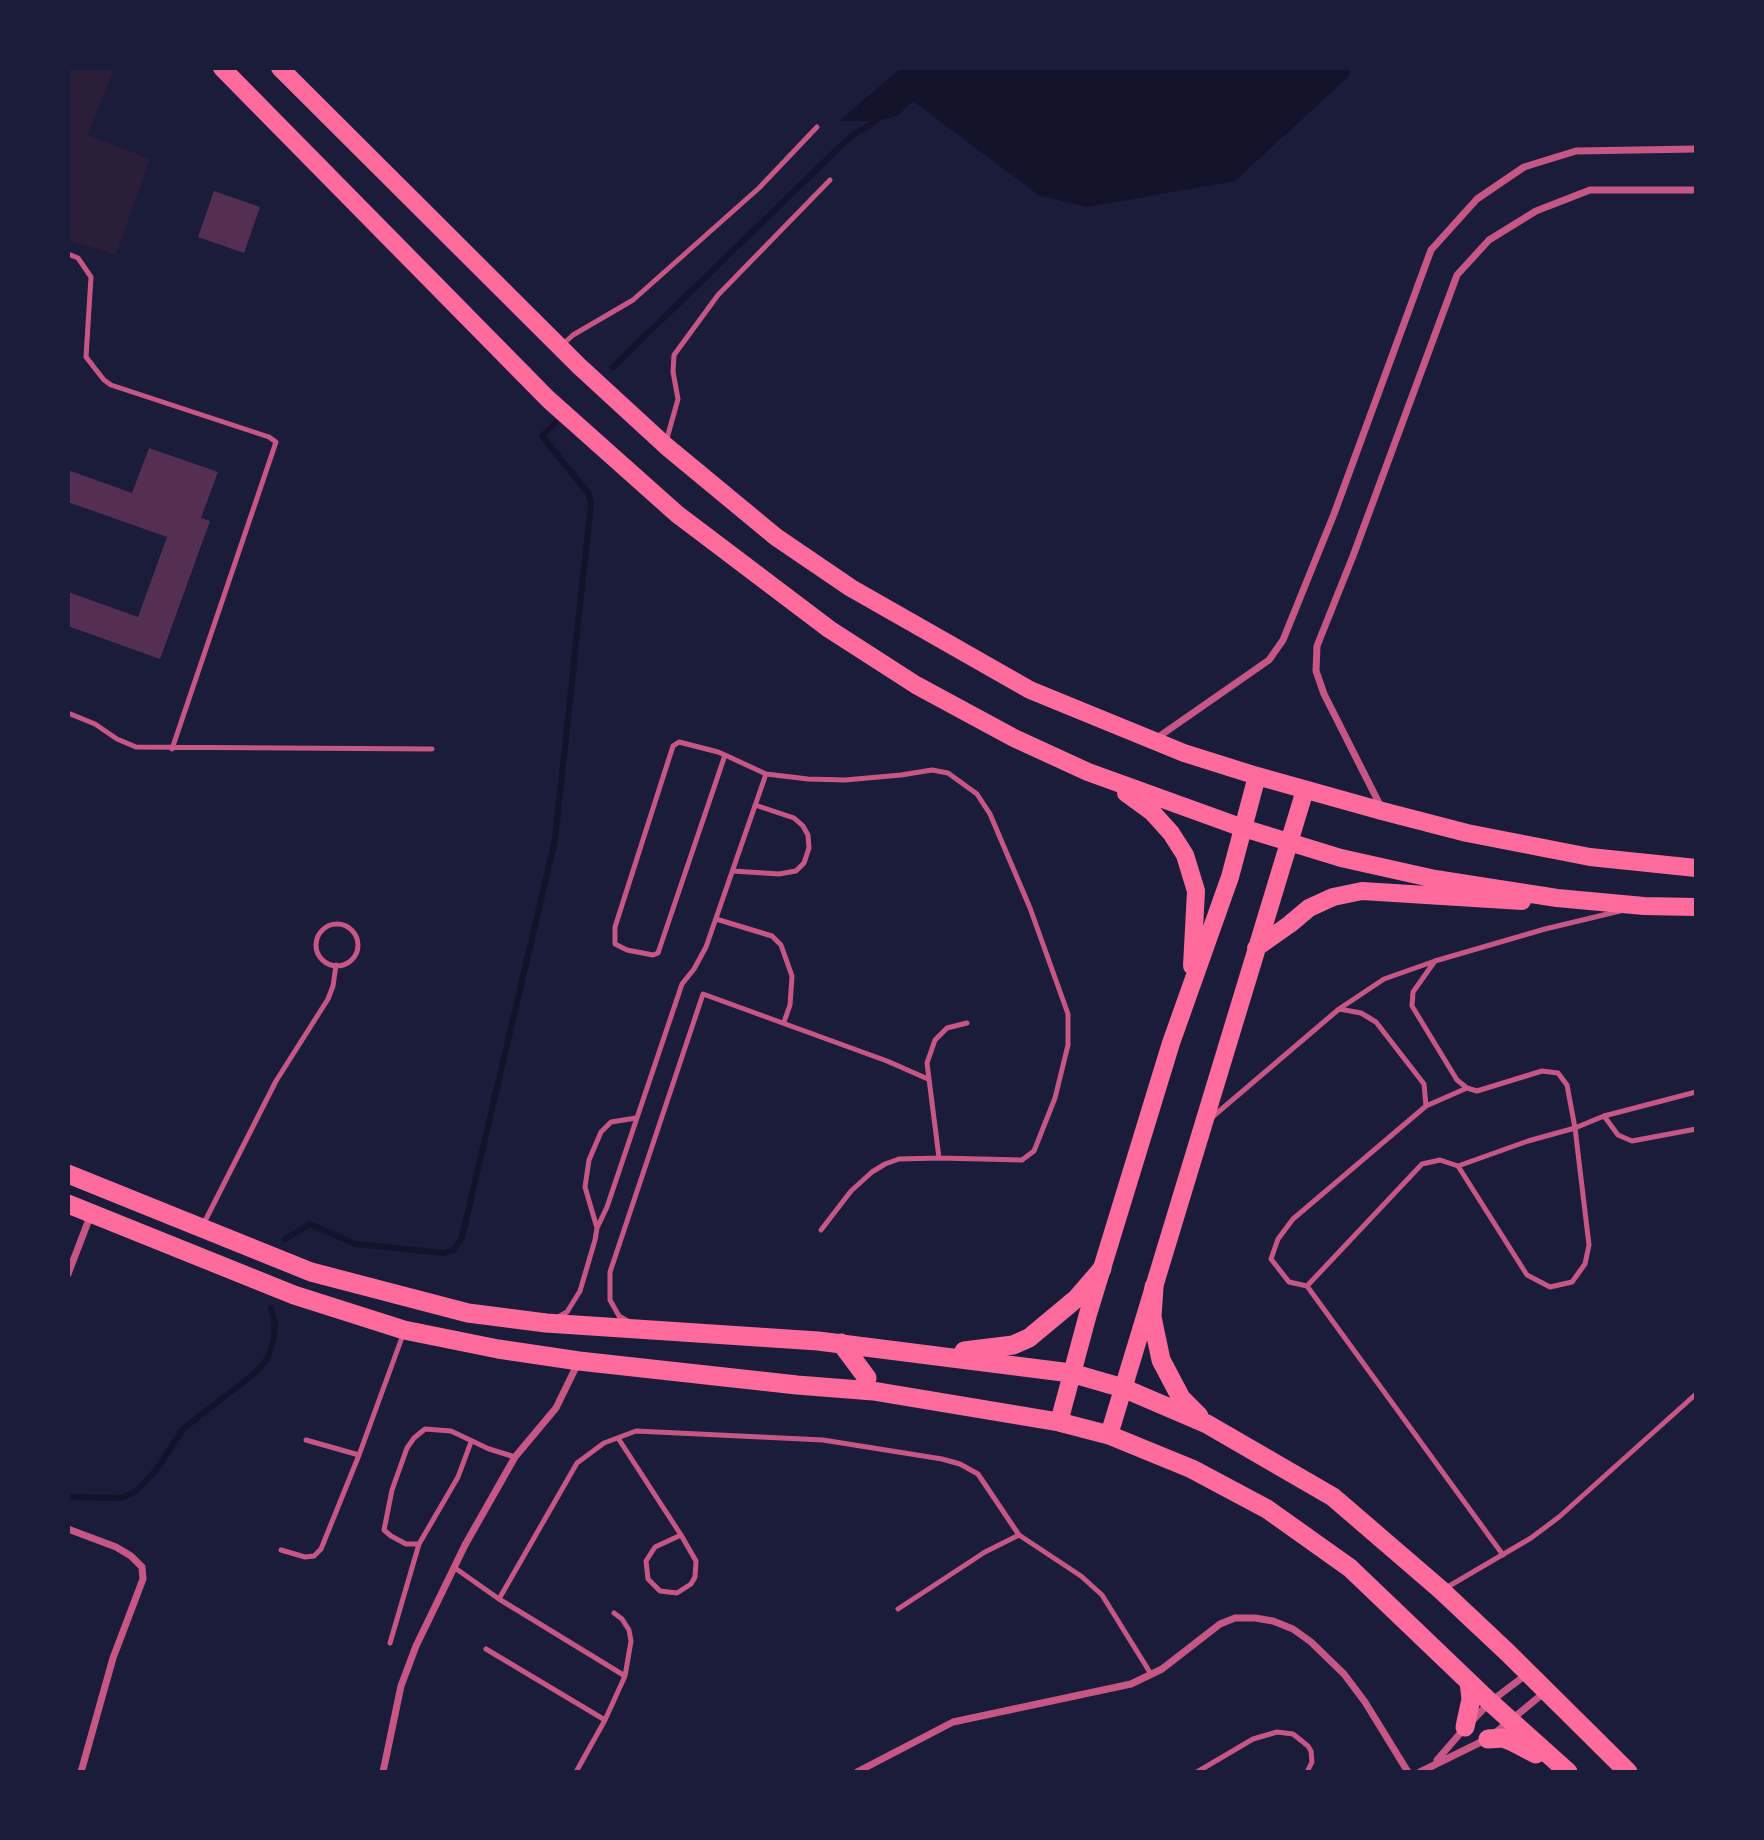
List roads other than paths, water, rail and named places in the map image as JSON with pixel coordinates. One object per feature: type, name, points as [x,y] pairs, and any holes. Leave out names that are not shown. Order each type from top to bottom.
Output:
[{"type":"highway","points":[[68,1174],[311,1272],[468,1312],[546,1323],[841,1343],[1071,1373],[1123,1388],[1207,1424],[1333,1497],[1441,1590],[1628,1772]]},
{"type":"highway","points":[[68,1204],[294,1295],[404,1330],[498,1349],[579,1361],[863,1390],[1059,1422],[1109,1435],[1192,1469],[1267,1509],[1349,1568],[1511,1722],[1568,1772]]},
{"type":"highway","points":[[932,1355],[991,1349],[1013,1345],[1029,1338],[1077,1298],[1102,1269]]},
{"type":"highway","points":[[1154,1287],[1152,1317],[1161,1360],[1181,1398],[1207,1424]]},
{"type":"highway","points":[[841,1343],[867,1378],[863,1390]]},
{"type":"highway","points":[[1465,1727],[1471,1699],[1469,1682]]},
{"type":"highway","points":[[1488,1739],[1503,1738],[1511,1741],[1542,1758],[1555,1772]]},
{"type":"main road","points":[[222,68],[548,399],[677,514],[829,629],[916,685],[1014,738],[1120,788],[1152,812],[1171,833],[1185,855],[1196,891],[1192,984]]},
{"type":"main road","points":[[280,68],[579,366],[666,446],[776,537],[851,588],[1030,690],[1154,740],[1257,776],[1382,811],[1466,833],[1590,857],[1696,868]]},
{"type":"main road","points":[[1088,772],[1244,828],[1398,872],[1557,898],[1696,907]]},
{"type":"main road","points":[[1059,1422],[1071,1373],[1171,1043],[1230,877],[1257,776]]},
{"type":"main road","points":[[1109,1435],[1305,790]]},
{"type":"main road","points":[[1256,948],[1309,908],[1333,897],[1362,891],[1514,902],[1557,898]]},
{"type":"street","points":[[1154,740],[1269,660],[1283,640],[1334,514],[1431,250],[1477,199],[1524,167],[1576,151],[1696,149]]},
{"type":"street","points":[[1382,811],[1324,694],[1316,671],[1317,646],[1457,275],[1489,240],[1536,211],[1590,190],[1696,190]]},
{"type":"street","points":[[68,1274],[91,1213]]},
{"type":"street","points":[[383,1772],[401,1686],[416,1646],[465,1545],[515,1457],[556,1408],[579,1361]]},
{"type":"street","points":[[68,1529],[131,1556],[142,1567],[144,1578],[114,1658],[81,1772]]},
{"type":"street","points":[[857,1772],[953,1722],[1131,1684],[1162,1668],[1220,1624],[1235,1618],[1273,1621],[1302,1636],[1344,1674],[1365,1702],[1408,1772]]},
{"type":"street","points":[[1434,1763],[1490,1702],[1528,1673]]},
{"type":"street","points":[[1420,1772],[1488,1739],[1547,1691]]},
{"type":"lane","points":[[560,346],[573,335],[633,300],[759,188],[817,127]]},
{"type":"lane","points":[[666,446],[678,399],[673,372],[674,355],[718,295],[830,180]]},
{"type":"lane","points":[[68,254],[78,258],[91,277],[86,357],[104,380],[276,442],[172,748]]},
{"type":"lane","points":[[68,713],[95,724],[128,745],[136,747],[432,749]]},
{"type":"lane","points":[[725,755],[661,947],[653,955],[622,949],[613,940],[615,927],[673,746],[679,742],[725,755],[766,774],[808,779],[845,780],[932,770],[948,773],[977,794],[990,814],[1030,908],[1068,1014],[1068,1045],[1055,1098],[1039,1141],[1028,1157],[1022,1160],[899,1159],[878,1168],[851,1191],[821,1230]]},
{"type":"lane","points":[[546,1323],[568,1312],[585,1279],[597,1228],[607,1207],[682,984],[706,947],[766,774]]},
{"type":"lane","points":[[733,871],[779,874],[796,871],[804,863],[809,848],[808,835],[794,818],[755,805]]},
{"type":"lane","points":[[1202,1126],[1339,1009],[1384,979],[1545,929],[1644,905]]},
{"type":"lane","points":[[716,919],[772,936],[781,945],[792,976],[790,1005],[784,1022]]},
{"type":"lane","points":[[337,924],[354,933],[358,945],[348,962],[336,965],[323,960],[316,948],[319,934],[337,924]]},
{"type":"lane","points":[[1435,961],[1413,992],[1412,1006],[1457,1080],[1467,1088],[1477,1091],[1542,1071],[1558,1073],[1567,1085],[1576,1128],[1589,1245],[1585,1265],[1572,1282],[1550,1287],[1527,1275],[1458,1166]]},
{"type":"lane","points":[[202,1228],[276,1082],[328,999],[336,965]]},
{"type":"lane","points":[[639,1329],[620,1316],[610,1300],[610,1272],[703,994],[784,1022],[928,1079]]},
{"type":"lane","points":[[1339,1009],[1362,1013],[1376,1022],[1424,1084],[1426,1106]]},
{"type":"lane","points":[[939,1158],[927,1063],[935,1040],[947,1028],[967,1023]]},
{"type":"lane","points":[[1467,1088],[1426,1106],[1293,1219],[1278,1239],[1271,1259],[1289,1282],[1307,1286],[1503,1555]]},
{"type":"lane","points":[[1307,1286],[1422,1164],[1440,1160],[1458,1166],[1528,1141],[1576,1128],[1604,1116],[1696,1092]]},
{"type":"lane","points":[[1604,1116],[1618,1135],[1632,1142],[1696,1129]]},
{"type":"lane","points":[[597,1228],[585,1187],[589,1160],[601,1132],[611,1122],[637,1118]]},
{"type":"lane","points":[[281,1550],[305,1557],[314,1556],[321,1549],[359,1455],[404,1330]]},
{"type":"lane","points":[[1441,1590],[1531,1538],[1568,1510],[1696,1394]]},
{"type":"lane","points":[[419,1544],[406,1545],[384,1530],[392,1490],[407,1448],[414,1438],[425,1429],[451,1431],[471,1442],[515,1457]]},
{"type":"lane","points":[[499,1599],[578,1463],[604,1443],[636,1431],[823,1440],[942,1459],[960,1464],[978,1474],[1019,1535],[1082,1576],[1102,1595],[1151,1674]]},
{"type":"lane","points":[[618,1438],[681,1535],[696,1561],[695,1577],[691,1584],[677,1593],[660,1591],[648,1579],[646,1562],[655,1547],[681,1535]]},
{"type":"lane","points":[[306,1440],[359,1455]]},
{"type":"lane","points":[[390,1643],[419,1544],[458,1476],[471,1442]]},
{"type":"lane","points":[[898,1609],[985,1552],[1019,1535]]},
{"type":"lane","points":[[455,1568],[499,1599],[625,1676]]},
{"type":"lane","points":[[576,1772],[606,1720],[625,1676],[631,1641],[629,1630],[614,1613]]},
{"type":"lane","points":[[486,1649],[606,1720]]},
{"type":"lane","points":[[1197,1772],[1254,1739],[1277,1731],[1293,1734],[1308,1746],[1312,1762],[1307,1772]]},
{"type":"waterway","points":[[613,367],[851,136],[876,121]]},
{"type":"waterway","points":[[285,1239],[310,1224],[355,1244],[444,1253],[454,1250],[462,1237],[555,840],[591,503],[588,493],[542,436],[555,423]]},
{"type":"waterway","points":[[68,1497],[121,1498],[135,1492],[157,1469],[183,1429],[255,1373],[268,1358],[275,1324],[271,1308]]}]
